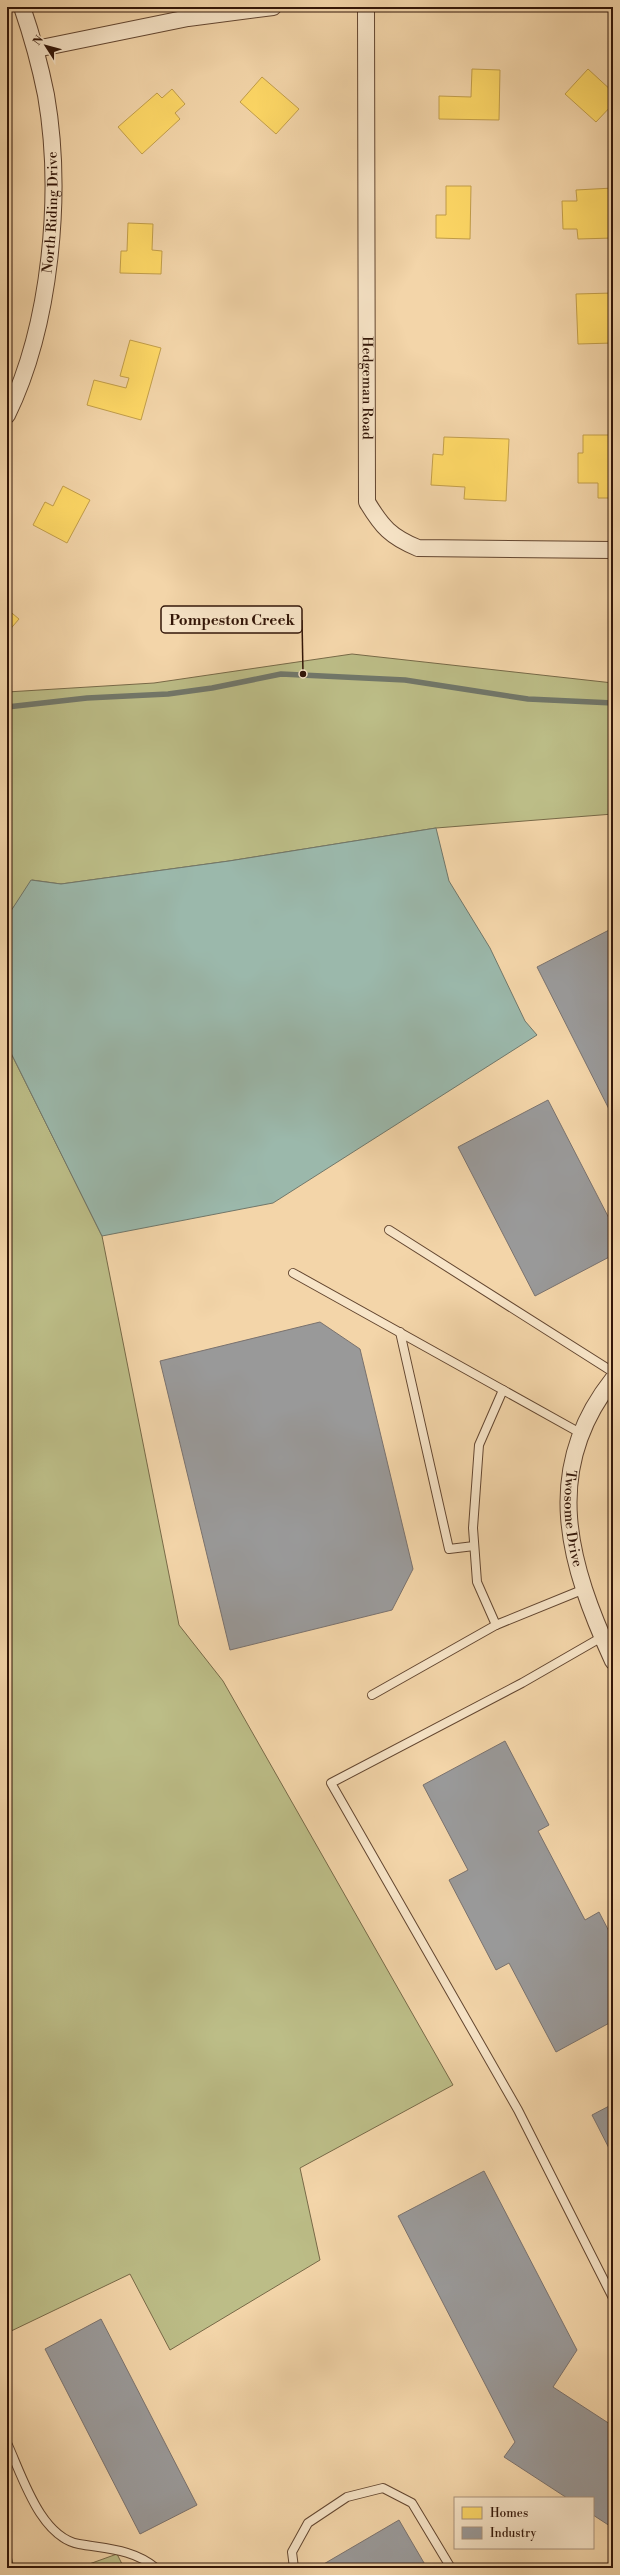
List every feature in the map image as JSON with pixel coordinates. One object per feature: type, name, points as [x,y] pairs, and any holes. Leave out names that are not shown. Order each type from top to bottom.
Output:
[{"type":"street","name":"North Riding Drive","points":[[7,416],[30,357],[44,301],[51,236],[53,164],[46,96],[36,49],[22,7]]},
{"type":"street","points":[[36,49],[188,18],[273,7]]},
{"type":"street","name":"Hedgeman Road","points":[[366,7],[367,502],[380,524],[397,539],[418,548],[613,550]]},
{"type":"street","name":"Twosome Drive","points":[[613,1379],[601,1394],[582,1434],[568,1485],[569,1520],[573,1555],[582,1590],[613,1661]]},
{"type":"lane","points":[[389,1230],[613,1372]]},
{"type":"lane","points":[[293,1273],[582,1434]]},
{"type":"lane","points":[[400,1332],[449,1549],[474,1546]]},
{"type":"lane","points":[[496,1625],[477,1582],[473,1528],[479,1445],[503,1390]]},
{"type":"lane","points":[[372,1695],[496,1625],[582,1590]]},
{"type":"lane","points":[[602,1637],[522,1683],[331,1783],[518,2110],[613,2298]]},
{"type":"lane","points":[[7,2444],[40,2516],[56,2534],[77,2544],[116,2548],[135,2555],[156,2568]]},
{"type":"lane","points":[[294,2568],[292,2552],[308,2523],[347,2497],[383,2488],[412,2503],[451,2568]]},
{"type":"green space","points":[[352,654],[613,683],[613,814],[436,828],[229,861],[61,884],[32,880],[7,917],[7,692],[154,683]]},
{"type":"green space","points":[[7,1045],[102,1236],[179,1625],[223,1681],[453,2085],[300,2168],[320,2260],[170,2350],[130,2274],[7,2333]]},
{"type":"green space","points":[[7,2540],[14,2568],[7,2568]]},
{"type":"green space","points":[[117,2554],[124,2568],[78,2568]]},
{"type":"shaded area","points":[[436,828],[449,881],[490,948],[525,1021],[537,1035],[273,1203],[102,1236],[7,1045],[7,917],[31,880],[61,884],[229,861]]},
{"type":"building: Homes","points":[[472,69],[500,70],[499,120],[439,119],[439,96],[471,97]]},
{"type":"building: Homes","points":[[588,69],[613,92],[613,104],[596,122],[565,94]]},
{"type":"building: Homes","points":[[262,77],[299,109],[276,134],[240,102]]},
{"type":"building: Homes","points":[[172,89],[185,104],[175,113],[180,119],[142,154],[118,127],[157,93],[162,98]]},
{"type":"building: Homes","points":[[446,186],[471,186],[470,239],[436,238],[436,215],[446,215]]},
{"type":"building: Homes","points":[[613,188],[613,238],[578,239],[577,229],[563,229],[562,201],[577,201],[576,190]]},
{"type":"building: Homes","points":[[128,223],[153,224],[152,250],[162,251],[161,274],[120,273],[121,251],[127,251]]},
{"type":"building: Homes","points":[[613,293],[613,343],[578,344],[576,294]]},
{"type":"building: Homes","points":[[130,340],[161,348],[141,420],[87,405],[94,380],[126,388],[129,378],[120,376]]},
{"type":"building: Homes","points":[[583,435],[613,435],[613,498],[598,498],[598,483],[578,483],[578,453],[583,453]]},
{"type":"building: Homes","points":[[444,437],[509,439],[506,501],[464,499],[465,487],[431,485],[433,454],[443,455]]},
{"type":"building: Homes","points":[[63,486],[90,500],[67,543],[33,525],[45,502],[53,506]]},
{"type":"building: Homes","points":[[7,609],[19,619],[7,633]]},
{"type":"building: Industry","points":[[613,928],[613,1117],[537,967]]},
{"type":"building: Industry","points":[[548,1100],[613,1226],[613,1255],[535,1296],[458,1147]]},
{"type":"building: Industry","points":[[320,1322],[360,1349],[413,1569],[392,1610],[230,1650],[160,1361]]},
{"type":"building: Industry","points":[[505,1741],[549,1825],[538,1831],[585,1920],[599,1912],[613,1939],[613,2021],[556,2052],[509,1963],[496,1970],[449,1880],[468,1870],[423,1785]]},
{"type":"building: Industry","points":[[613,2104],[613,2156],[592,2115]]},
{"type":"building: Industry","points":[[484,2171],[577,2350],[553,2387],[613,2426],[613,2528],[594,2516],[594,2497],[565,2497],[504,2457],[515,2442],[398,2216]]},
{"type":"building: Industry","points":[[101,2319],[197,2505],[140,2534],[45,2349]]},
{"type":"building: Industry","points":[[399,2520],[427,2568],[323,2568],[322,2565]]},
{"type":"waterway","points":[[7,707],[87,698],[168,694],[212,688],[281,674],[405,680],[528,699],[613,703]]},
{"type":"place","name":"Pompeston Creek","points":[[303,674]]}]
